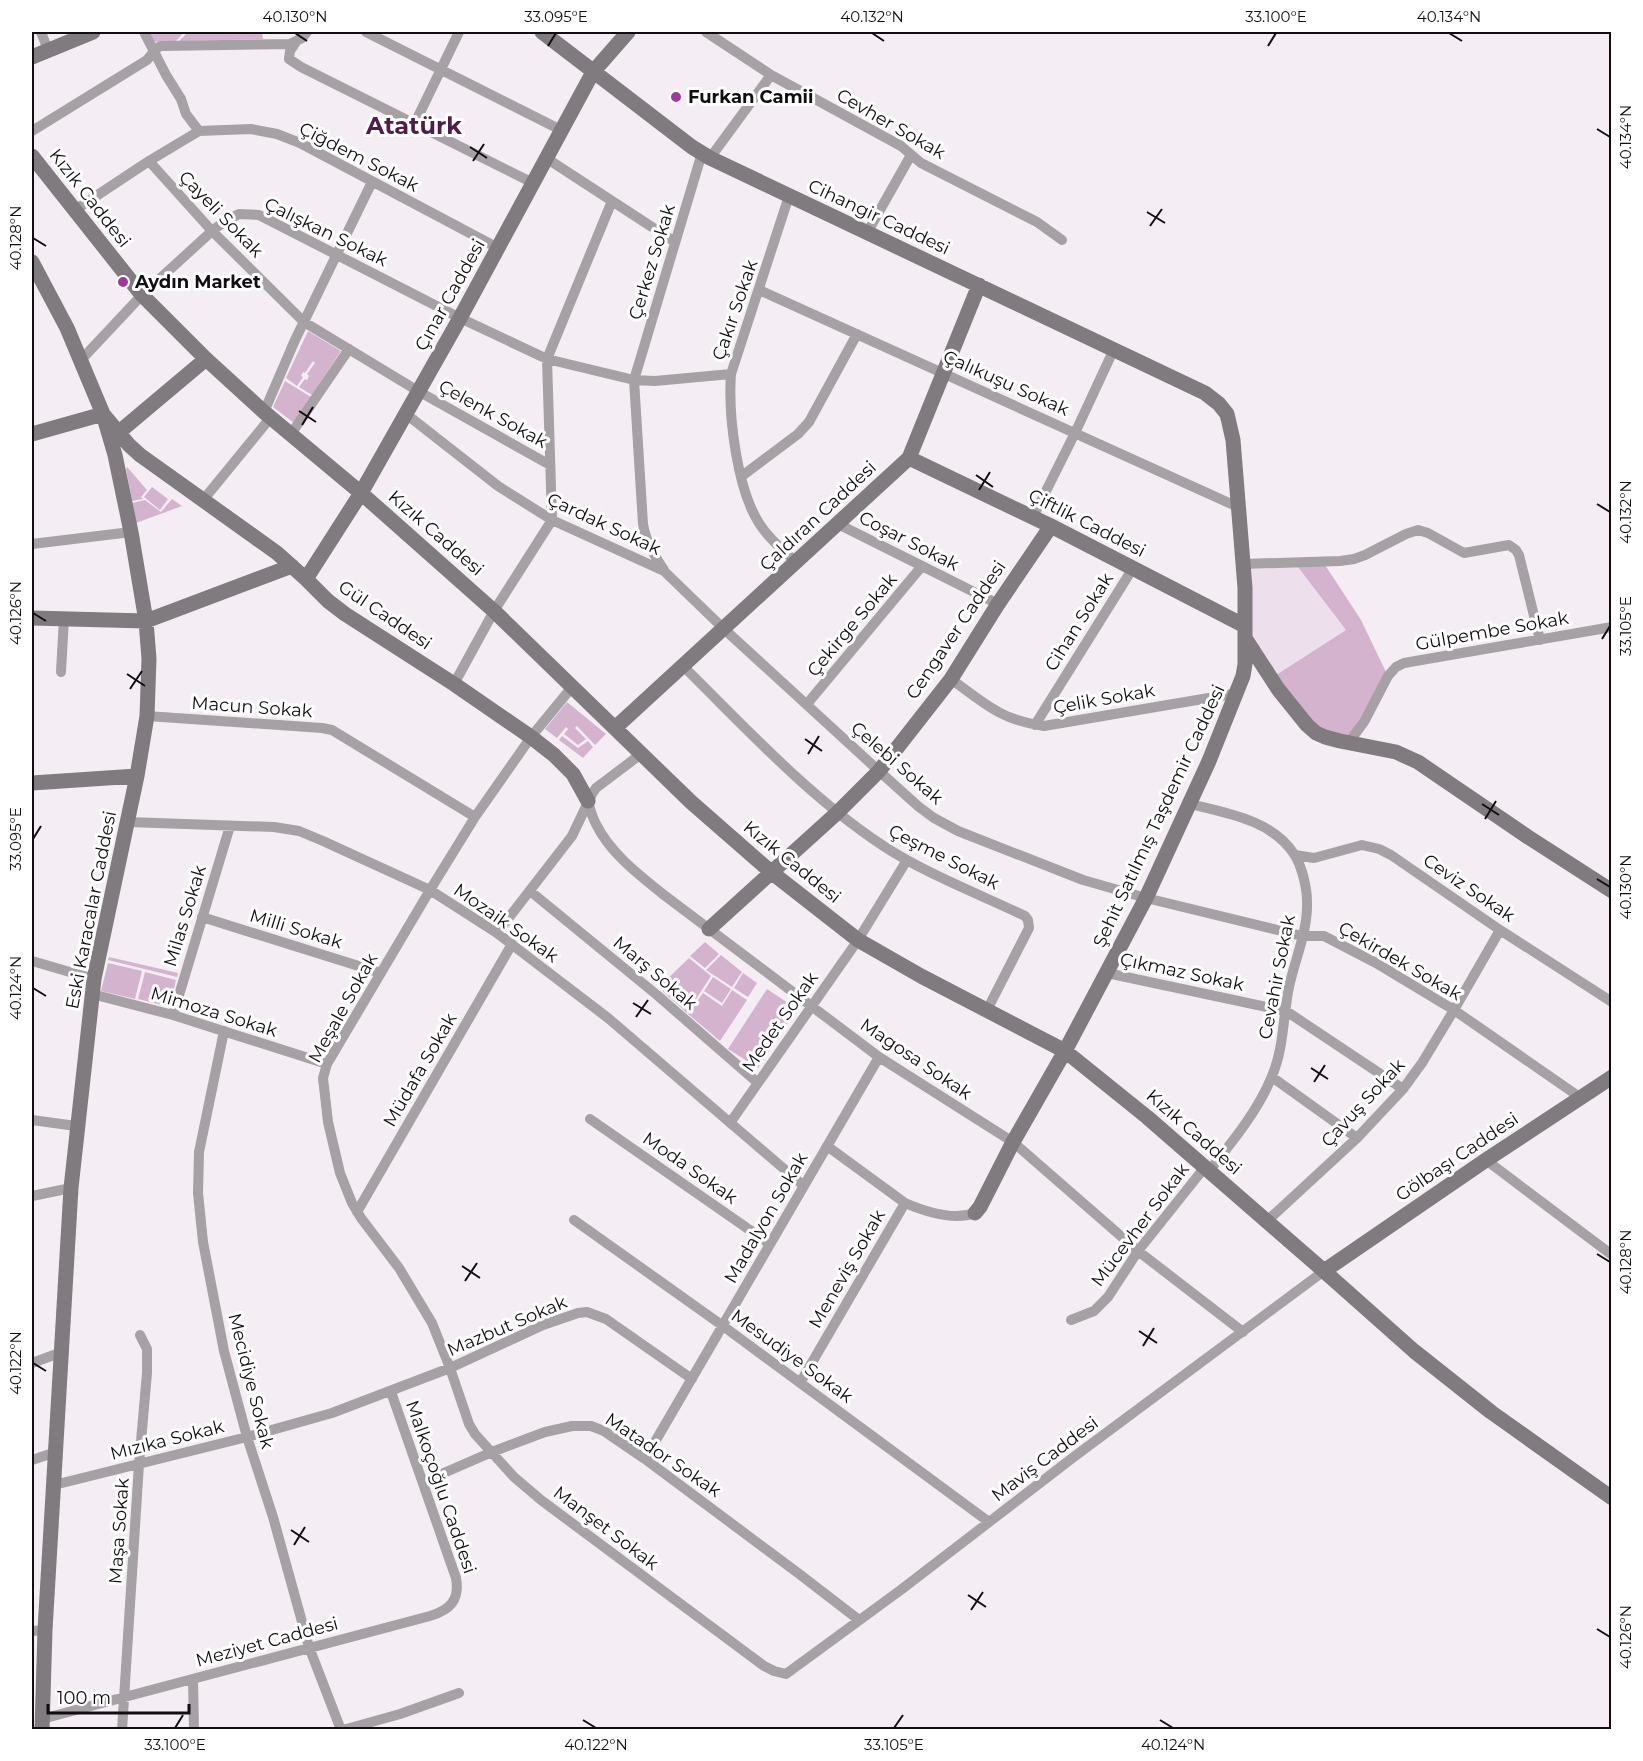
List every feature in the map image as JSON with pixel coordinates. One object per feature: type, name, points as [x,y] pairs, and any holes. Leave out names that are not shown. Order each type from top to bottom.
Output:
[{"type":"street","points":[[41,32],[48,50]]},
{"type":"street","points":[[32,57],[93,32]]},
{"type":"street","points":[[144,32],[177,91],[190,122],[198,131]]},
{"type":"street","points":[[307,32],[296,42],[289,55],[292,62],[533,183]]},
{"type":"street","points":[[366,32],[561,130]]},
{"type":"street","points":[[414,125],[459,32]]},
{"type":"street","name":"Cihangir Caddesi","points":[[542,32],[706,156],[1114,349],[1205,393],[1219,404]]},
{"type":"street","name":"Çınar Caddesi","points":[[306,579],[361,493],[406,414],[593,72],[628,32]]},
{"type":"street","name":"Cevher Sokak","points":[[706,32],[771,75],[900,146],[921,163],[1037,222],[1062,240]]},
{"type":"street","points":[[32,131],[147,60],[161,46],[290,44],[296,42]]},
{"type":"street","name":"Çerkez Sokak","points":[[634,380],[675,242],[706,156],[771,75]]},
{"type":"street","name":"Çiğdem Sokak","points":[[75,210],[198,131],[251,129],[300,142],[498,249]]},
{"type":"street","points":[[867,233],[911,155]]},
{"type":"street","name":"Kızık Caddesi","points":[[32,156],[142,296],[206,359],[494,611],[690,802],[771,872],[858,940],[921,976],[1065,1051],[1147,1117],[1414,1351],[1491,1412],[1611,1498]]},
{"type":"street","points":[[546,158],[675,242]]},
{"type":"street","name":"Çayeli Sokak","points":[[149,161],[212,231],[304,322],[418,391]]},
{"type":"street","points":[[204,500],[268,415],[304,322],[372,182]]},
{"type":"street","name":"Çakır Sokak","points":[[789,196],[730,374],[731,413],[748,502],[762,528],[796,562]]},
{"type":"street","points":[[454,684],[494,611],[552,520],[547,359],[612,201]]},
{"type":"street","name":"Çalışkan Sokak","points":[[81,360],[142,296],[212,231],[239,214],[259,214],[460,318],[547,359],[634,380],[655,381],[730,374]]},
{"type":"street","name":"Eski Karacalar Caddesi","points":[[32,262],[67,327],[103,414],[115,436],[146,621],[149,659],[147,716],[128,822],[93,986],[76,1126],[70,1188],[54,1485],[38,1631],[42,1724]]},
{"type":"street","name":"Çaldıran Caddesi","points":[[615,728],[909,459],[979,285]]},
{"type":"street","name":"Çalıkuşu Sokak","points":[[759,290],[1238,507]]},
{"type":"street","points":[[742,476],[798,434],[809,422],[857,334]]},
{"type":"street","points":[[291,434],[349,349]]},
{"type":"street","points":[[1033,517],[1114,349]]},
{"type":"street","points":[[115,436],[206,359]]},
{"type":"street","points":[[634,380],[643,524],[651,551],[664,571]]},
{"type":"street","name":"Çelenk Sokak","points":[[418,391],[550,465]]},
{"type":"street","name":"Şehit Satılmış Taşdemir Caddesi","points":[[975,1213],[1065,1051],[1146,898],[1190,804],[1244,676],[1243,564],[1231,427],[1227,414],[1219,404]]},
{"type":"street","points":[[32,434],[103,414]]},
{"type":"street","name":"Çardak Sokak","points":[[406,414],[498,486],[552,520],[664,571],[724,628]]},
{"type":"street","name":"Gül Caddesi","points":[[115,436],[292,566],[328,602],[454,684],[554,754],[573,774],[588,801]]},
{"type":"street","name":"Çiftlik Caddesi","points":[[909,459],[1051,526],[1132,568],[1245,632]]},
{"type":"street","name":"Coşar Sokak","points":[[838,524],[998,604]]},
{"type":"street","name":"Cengaver Caddesi","points":[[709,929],[837,813],[879,771],[951,679],[1051,526]]},
{"type":"street","points":[[1243,564],[1354,560],[1406,534],[1418,531],[1428,533],[1464,553],[1509,545],[1519,555],[1540,640]]},
{"type":"street","points":[[32,544],[131,532]]},
{"type":"street","points":[[32,618],[146,621],[292,566]]},
{"type":"street","name":"Çekirge Sokak","points":[[807,704],[922,567]]},
{"type":"street","name":"Cihan Sokak","points":[[1035,725],[1132,568]]},
{"type":"street","points":[[61,672],[64,618]]},
{"type":"street","name":"Gülpembe Sokak","points":[[1349,742],[1360,728],[1388,676],[1396,667],[1417,660],[1611,627]]},
{"type":"street","name":"Çelebi Sokak","points":[[724,628],[879,771],[934,818],[958,831],[1083,880],[1146,898]]},
{"type":"street","points":[[1245,632],[1266,674],[1316,733],[1325,737],[1396,752],[1418,762],[1611,891]]},
{"type":"street","name":"Çeşme Sokak","points":[[683,666],[837,813],[907,860],[1024,916],[1028,920],[1029,927],[987,1010]]},
{"type":"street","name":"Çelik Sokak","points":[[951,679],[1001,715],[1013,720],[1044,726],[1238,693]]},
{"type":"street","name":"Meşale Sokak","points":[[450,1368],[438,1336],[420,1302],[399,1268],[357,1212],[347,1193],[328,1122],[323,1078],[327,1064],[475,817],[531,737],[572,687]]},
{"type":"street","name":"Macun Sokak","points":[[147,716],[332,730],[475,817]]},
{"type":"street","points":[[497,933],[572,836],[588,801],[597,788],[641,754]]},
{"type":"street","points":[[32,783],[137,776]]},
{"type":"street","name":"Magosa Sokak","points":[[588,801],[595,823],[612,848],[646,881],[879,1057],[1013,1142],[1138,1251],[1243,1332]]},
{"type":"street","name":"Cevahir Sokak","points":[[1190,804],[1242,818],[1268,828],[1287,844],[1295,855],[1299,863],[1307,902],[1272,1077],[1243,1126],[1207,1169]]},
{"type":"street","name":"Mozaik Sokak","points":[[128,822],[274,827],[299,831],[430,890],[497,933],[608,1018],[804,1186]]},
{"type":"street","name":"Milas Sokak","points":[[173,1015],[230,826]]},
{"type":"street","name":"Ceviz Sokak","points":[[1295,855],[1314,858],[1362,845],[1379,849],[1611,1002]]},
{"type":"street","name":"Medet Sokak","points":[[730,1123],[858,940],[907,860]]},
{"type":"street","name":"Marş Sokak","points":[[530,891],[657,995],[758,1083]]},
{"type":"street","name":"Çekirdek Sokak","points":[[1146,898],[1302,936],[1324,936],[1376,963],[1454,1010],[1581,1098]]},
{"type":"street","name":"Milli Sokak","points":[[202,917],[381,973]]},
{"type":"street","name":"Çavuş Sokak","points":[[1267,1221],[1357,1138],[1403,1089],[1422,1063],[1500,930]]},
{"type":"street","name":"Müdafa Sokak","points":[[357,1212],[512,944]]},
{"type":"street","name":"Mimoza Sokak","points":[[32,961],[173,1015],[327,1064]]},
{"type":"street","name":"Çıkmaz Sokak","points":[[1107,973],[1286,1011]]},
{"type":"street","points":[[1286,1011],[1403,1089]]},
{"type":"street","name":"Mecidiye Sokak","points":[[224,1031],[197,1167],[203,1242],[224,1351],[247,1437],[273,1517],[309,1647],[342,1730]]},
{"type":"street","name":"Madalyon Sokak","points":[[645,1459],[879,1057]]},
{"type":"street","points":[[1272,1077],[1357,1138]]},
{"type":"street","name":"Gölbaşı Caddesi","points":[[1324,1271],[1611,1077]]},
{"type":"street","name":"Moda Sokak","points":[[590,1119],[770,1244]]},
{"type":"street","points":[[32,1120],[76,1126]]},
{"type":"street","points":[[827,1146],[905,1203],[952,1216],[968,1216],[975,1213]]},
{"type":"street","points":[[1486,1160],[1611,1255]]},
{"type":"street","name":"Mücevher Sokak","points":[[1071,1320],[1088,1314],[1101,1305],[1138,1251],[1207,1169]]},
{"type":"street","points":[[32,1196],[70,1188]]},
{"type":"street","name":"Meneviş Sokak","points":[[800,1383],[905,1203]]},
{"type":"street","name":"Mesudiye Sokak","points":[[574,1220],[723,1326],[989,1522]]},
{"type":"street","name":"Maviş Caddesi","points":[[786,1674],[1324,1271]]},
{"type":"street","name":"Mazbut Sokak","points":[[391,1392],[450,1368],[543,1325],[587,1312],[606,1319],[692,1379]]},
{"type":"street","name":"Maşa Sokak","points":[[122,1730],[147,1373],[147,1349],[140,1335]]},
{"type":"street","points":[[32,1363],[62,1352]]},
{"type":"street","name":"Manşet Sokak","points":[[450,1368],[469,1424],[475,1434],[514,1477],[540,1500],[764,1666],[786,1674]]},
{"type":"street","name":"Mızıka Sokak","points":[[54,1485],[247,1437],[332,1413],[391,1392]]},
{"type":"street","name":"Malkoçoğlu Caddesi","points":[[391,1392],[456,1578],[457,1593]]},
{"type":"street","name":"Matador Sokak","points":[[423,1482],[545,1432],[582,1425],[591,1426],[604,1431],[645,1459],[859,1620]]},
{"type":"street","points":[[32,1460],[56,1452]]},
{"type":"street","name":"Meziyet Caddesi","points":[[42,1724],[124,1697],[437,1614],[450,1606],[457,1593]]},
{"type":"street","points":[[193,1679],[194,1730]]},
{"type":"street","points":[[342,1730],[400,1714],[459,1693]]},
{"type":"shaded area","points":[[148,32],[184,32],[176,41],[153,42]]},
{"type":"shaded area","points":[[188,32],[262,32],[263,39],[179,41]]},
{"type":"shaded area","points":[[308,331],[341,351],[312,395],[299,387],[305,379],[307,380],[309,376],[307,374],[315,363],[313,361],[305,373],[303,372],[301,376],[303,377],[297,386],[286,378]]},
{"type":"shaded area","points":[[285,381],[311,397],[294,423],[273,407]]},
{"type":"shaded area","points":[[127,467],[147,490],[141,497],[143,499],[132,501]]},
{"type":"shaded area","points":[[152,487],[168,499],[160,510],[144,497]]},
{"type":"shaded area","points":[[172,499],[182,506],[136,523],[132,503],[145,500],[161,512]]},
{"type":"shaded area","points":[[1325,565],[1361,620],[1276,675],[1251,634],[1250,569]]},
{"type":"shaded area","points":[[1325,565],[1361,620],[1386,672],[1361,720],[1349,735],[1341,737],[1315,727],[1276,675],[1346,630],[1298,567]]},
{"type":"shaded area","points":[[567,702],[606,734],[595,745],[577,726],[575,728],[586,739],[578,745],[564,734],[568,729],[566,727],[557,738],[545,729]]},
{"type":"shaded area","points":[[562,736],[578,748],[588,741],[593,747],[583,758],[559,740]]},
{"type":"shaded area","points":[[705,942],[719,954],[705,968],[690,956]]},
{"type":"shaded area","points":[[721,955],[742,972],[732,987],[706,970]]},
{"type":"shaded area","points":[[109,957],[178,973],[177,977],[108,960]]},
{"type":"shaded area","points":[[689,958],[711,976],[687,1013],[663,992],[662,984]]},
{"type":"shaded area","points":[[108,963],[142,971],[135,999],[101,991]]},
{"type":"shaded area","points":[[145,972],[176,980],[170,1007],[138,999]]},
{"type":"shaded area","points":[[743,973],[757,983],[748,997],[734,988]]},
{"type":"shaded area","points":[[713,977],[731,989],[722,1003],[704,991]]},
{"type":"shaded area","points":[[767,989],[797,1009],[758,1068],[728,1049]]},
{"type":"shaded area","points":[[732,990],[747,1000],[720,1041],[688,1014],[703,993],[722,1006]]},
{"type":"place","name":"Furkan Camii","points":[[676,97]]},
{"type":"place","name":"Aydın Market","points":[[123,282]]},
{"type":"district","name":"Atatürk","points":[[414,126]]}]
